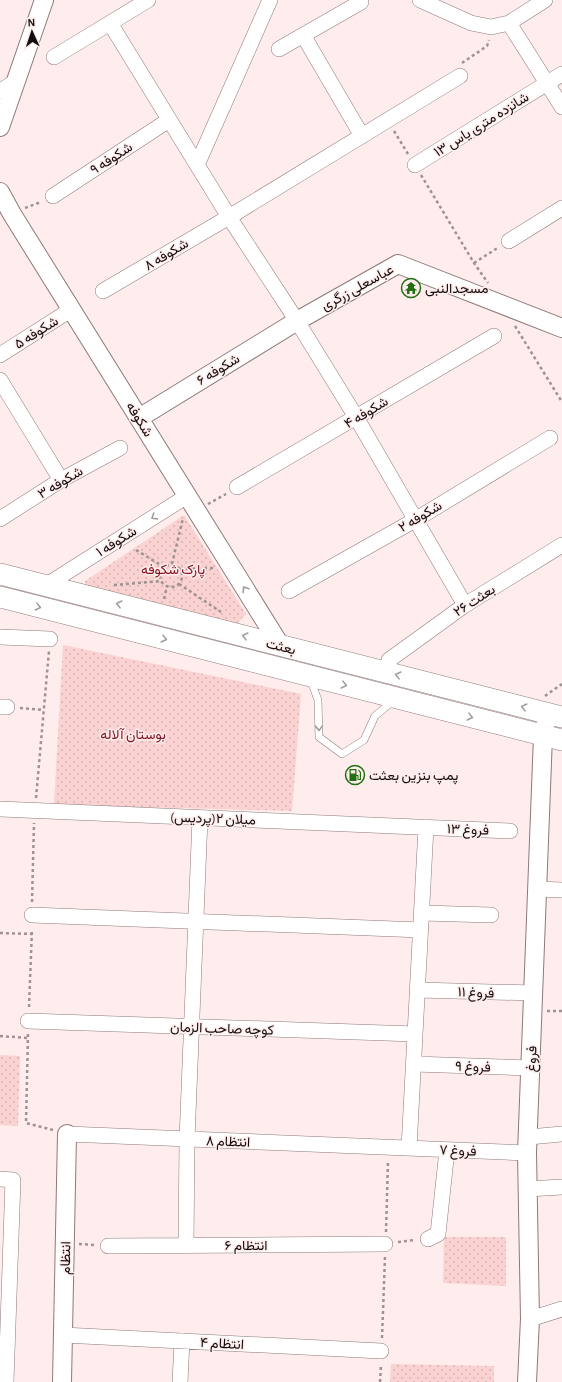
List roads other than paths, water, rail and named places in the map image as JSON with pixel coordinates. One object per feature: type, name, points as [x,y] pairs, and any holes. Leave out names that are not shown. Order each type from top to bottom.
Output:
[{"type":"main road","name":"بعثت","points":[[0,574],[555,715]]},
{"type":"main road","name":"بعثت","points":[[0,597],[552,738]]},
{"type":"street","points":[[54,57],[148,0]]},
{"type":"street","points":[[197,165],[270,0]]},
{"type":"street","points":[[420,0],[471,22],[491,28],[509,23],[545,0]]},
{"type":"street","points":[[279,48],[361,2]]},
{"type":"street","points":[[0,127],[40,3]]},
{"type":"street","points":[[110,23],[229,217],[297,321],[356,417],[465,605]]},
{"type":"street","points":[[509,23],[562,107]]},
{"type":"street","points":[[303,35],[362,136]]},
{"type":"street","name":"شانزده متری یاس ۱۳","points":[[414,165],[562,74]]},
{"type":"street","name":"شکوفه ۸","points":[[103,291],[229,217],[460,76]]},
{"type":"street","points":[[0,92],[15,82]]},
{"type":"street","name":"شکوفه ۹","points":[[53,196],[169,120]]},
{"type":"street","name":"شکوفه","points":[[0,192],[12,214],[280,646]]},
{"type":"street","points":[[509,241],[562,208]]},
{"type":"street","name":"عباسعلی زرگری","points":[[297,321],[398,264],[557,327]]},
{"type":"street","name":"شکوفه ۵","points":[[0,355],[72,310]]},
{"type":"street","name":"شکوفه ۶","points":[[139,418],[297,321]]},
{"type":"street","name":"شکوفه ۴","points":[[237,487],[494,336]]},
{"type":"street","points":[[0,380],[61,480]]},
{"type":"street","name":"شکوفه ۲","points":[[289,591],[415,520],[550,438]]},
{"type":"street","name":"شکوفه ۳","points":[[0,519],[61,480],[120,448]]},
{"type":"street","name":"شکوفه ۱","points":[[46,586],[192,504]]},
{"type":"street","name":"بعثت ۲۶","points":[[389,660],[465,605],[562,545]]},
{"type":"street","points":[[0,637],[50,639]]},
{"type":"street","name":"فروغ","points":[[527,1382],[530,1319],[528,1145],[537,889],[555,715]]},
{"type":"street","name":"میلان ۲(پردیس)","points":[[0,809],[426,827]]},
{"type":"street","points":[[186,1245],[187,1139],[200,818]]},
{"type":"street","points":[[409,1148],[426,827]]},
{"type":"street","name":"فروغ ۱۳","points":[[426,827],[510,831]]},
{"type":"street","points":[[537,889],[562,890]]},
{"type":"street","points":[[422,913],[491,915]]},
{"type":"street","points":[[32,915],[421,930]]},
{"type":"street","name":"فروغ ۱۱","points":[[418,990],[534,993]]},
{"type":"street","name":"کوچه صاحب الزمان","points":[[28,1021],[416,1034]]},
{"type":"street","name":"فروغ ۹","points":[[414,1064],[531,1068]]},
{"type":"street","name":"انتظام ۸","points":[[67,1134],[389,1148]]},
{"type":"street","name":"انتظام","points":[[62,1382],[67,1134]]},
{"type":"street","name":"فروغ ۷","points":[[389,1148],[447,1150],[528,1145],[562,1134]]},
{"type":"street","points":[[428,1239],[438,1234],[447,1150]]},
{"type":"street","points":[[6,1382],[5,1287],[7,1180]]},
{"type":"street","points":[[528,1189],[562,1187]]},
{"type":"street","name":"انتظام ۶","points":[[108,1246],[385,1244]]},
{"type":"street","points":[[530,1319],[562,1308]]},
{"type":"street","name":"انتظام ۴","points":[[63,1335],[381,1351]]},
{"type":"street","points":[[180,1382],[182,1341]]},
{"type":"lane","points":[[309,676],[318,700],[319,737],[342,754],[364,740],[375,716],[396,698]]},
{"type":"place","name":"مسجدالنبی","points":[[411,288]]},
{"type":"place","name":"پمپ بنزین بعثت","points":[[355,775]]},
{"type":"park label","name":"پارک شکوفه","points":[[173,569]]},
{"type":"park label","name":"بوستان آلاله","points":[[133,734]]}]
